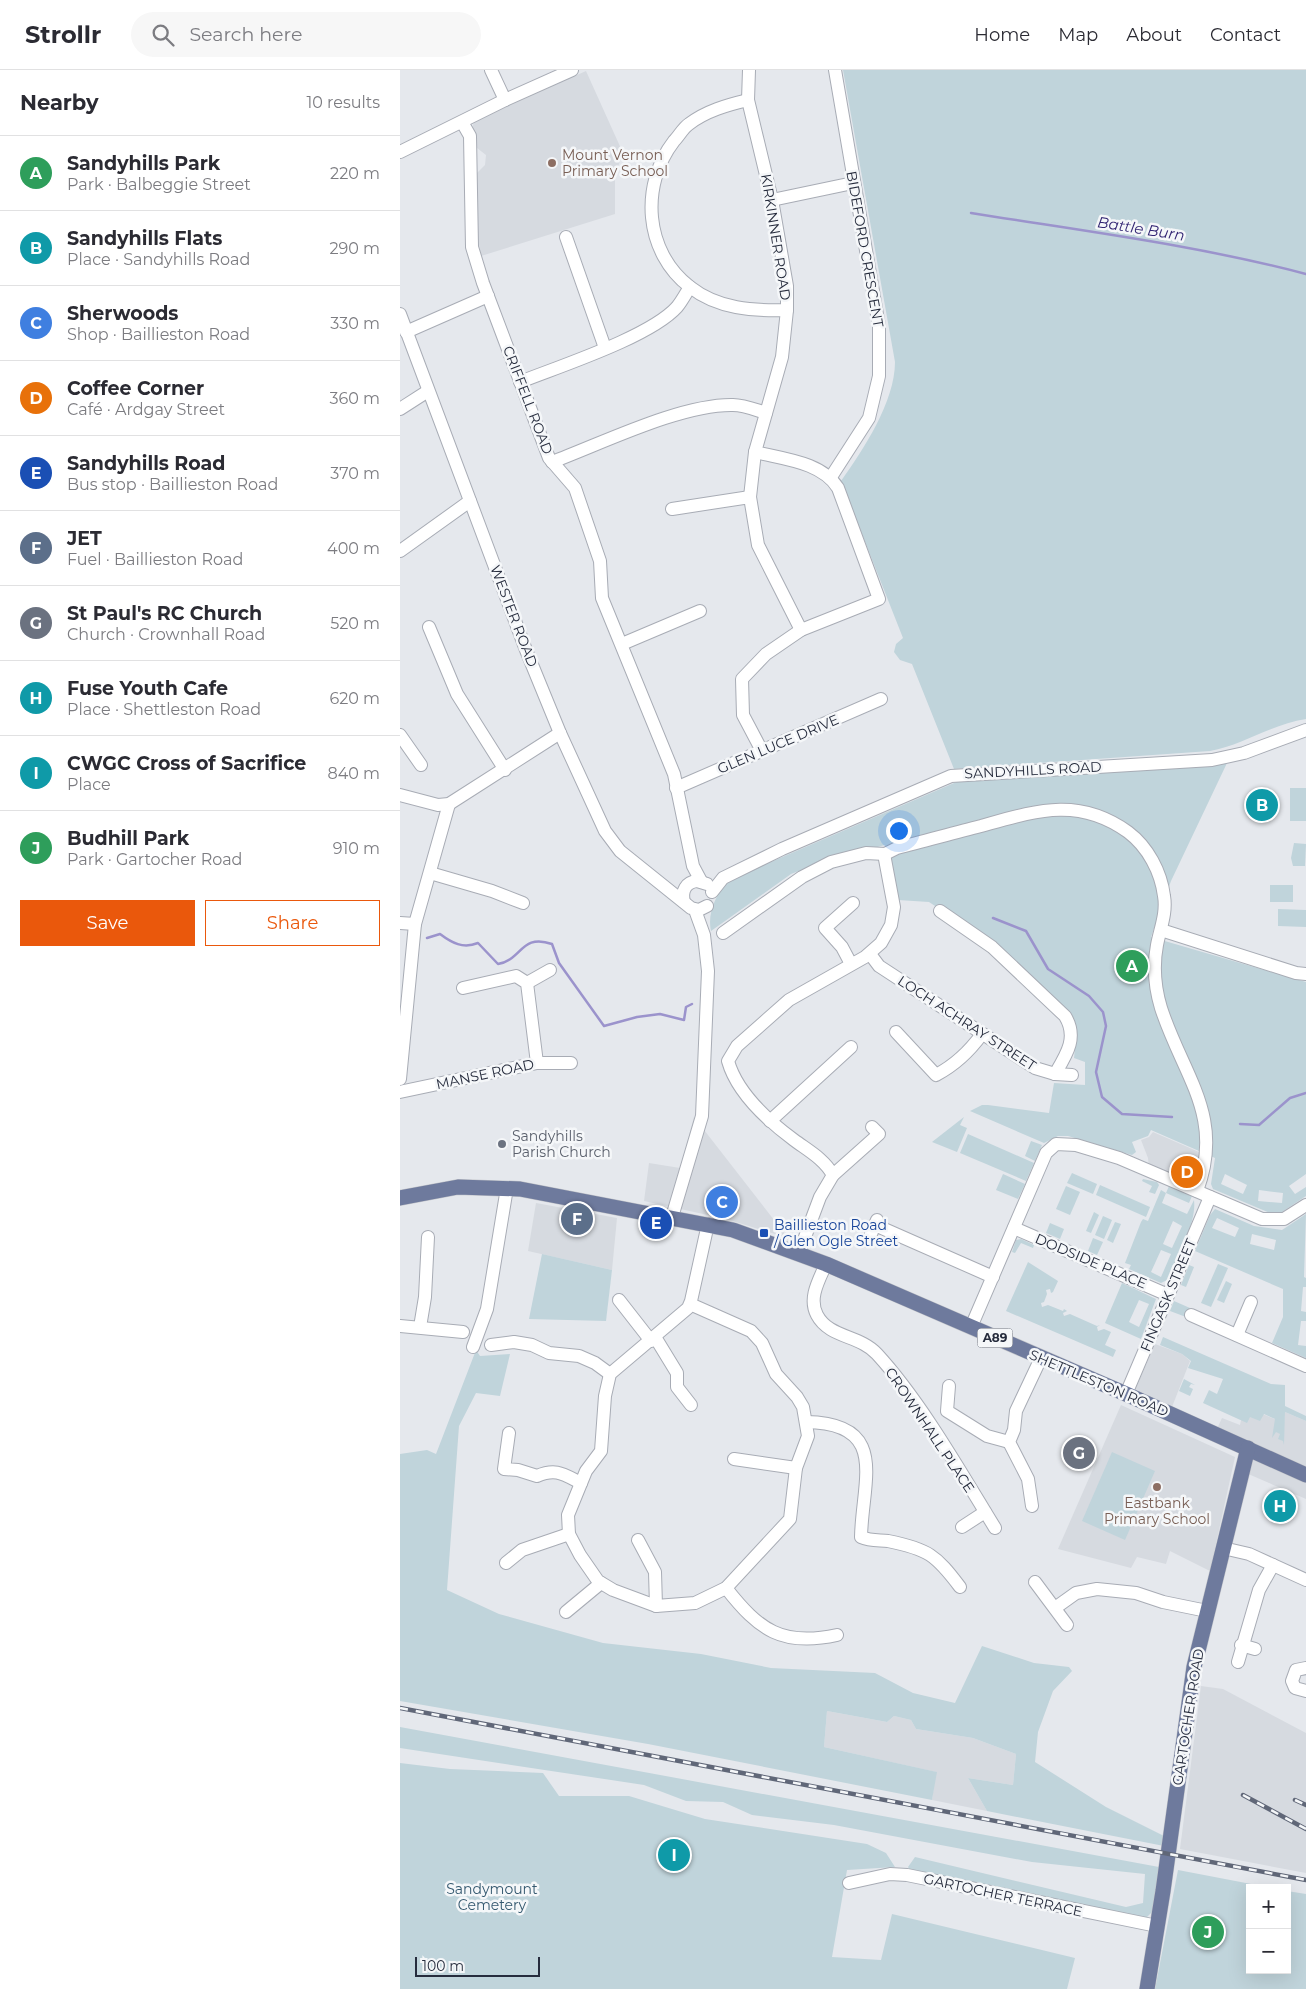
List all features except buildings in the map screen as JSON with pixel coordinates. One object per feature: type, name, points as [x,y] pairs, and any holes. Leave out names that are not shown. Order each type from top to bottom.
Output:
[{"type":"main road","name":"A89","points":[[400,1198],[458,1187],[507,1188],[708,1224],[734,1230],[804,1255]]},
{"type":"main road","name":"SHETTLESTON ROAD","points":[[804,1255],[1126,1394],[1306,1475]]},
{"type":"main road","name":"GARTOCHER ROAD","points":[[1147,1989],[1158,1926],[1194,1667],[1248,1448]]},
{"type":"street","points":[[491,70],[505,100]]},
{"type":"street","points":[[400,152],[505,100],[572,70]]},
{"type":"street","name":"KIRKINNER ROAD","points":[[749,70],[748,100],[772,200],[787,286],[787,310],[782,357],[755,452],[750,497],[758,545],[801,630]]},
{"type":"street","name":"BIDEFORD CRESCENT","points":[[831,477],[869,418],[879,376],[879,326],[835,70]]},
{"type":"street","points":[[748,100],[726,105],[688,125],[662,158],[654,182],[650,211],[669,267],[690,287],[714,300],[734,307],[756,311],[787,310]]},
{"type":"street","name":"CRIFFELL ROAD","points":[[462,122],[470,136],[472,247],[488,296],[552,462],[575,488],[600,561],[602,598],[674,774],[696,888]]},
{"type":"street","points":[[772,200],[853,183]]},
{"type":"street","points":[[566,237],[605,348]]},
{"type":"street","points":[[520,382],[605,348],[653,325],[677,307],[690,287]]},
{"type":"street","points":[[406,332],[488,296]]},
{"type":"street","name":"WESTER ROAD","points":[[400,314],[470,502],[560,733],[608,836],[620,851],[696,888]]},
{"type":"street","points":[[400,409],[428,391]]},
{"type":"street","points":[[552,462],[663,419],[707,406],[736,405],[766,413]]},
{"type":"street","points":[[755,452],[817,468],[831,477],[838,488],[879,599],[801,630],[766,654],[742,679],[744,715],[762,751]]},
{"type":"street","points":[[672,509],[750,497]]},
{"type":"street","points":[[400,551],[470,502]]},
{"type":"street","points":[[622,644],[700,611]]},
{"type":"street","points":[[429,627],[457,694],[505,770]]},
{"type":"street","name":"GLEN LUCE DRIVE","points":[[676,788],[881,700]]},
{"type":"street","name":"SANDYHILLS ROAD","points":[[696,888],[950,776],[1212,760],[1244,753],[1306,730]]},
{"type":"street","points":[[400,795],[438,805],[449,804],[505,770],[560,733]]},
{"type":"street","points":[[400,735],[421,765]]},
{"type":"street","points":[[400,1078],[415,924],[449,804]]},
{"type":"street","points":[[723,933],[802,877],[831,862],[866,853],[884,854],[896,848],[1037,810],[1067,809],[1092,813],[1113,821],[1140,841],[1152,861],[1165,897],[1156,961],[1158,996],[1207,1124],[1207,1158],[1197,1191]]},
{"type":"street","points":[[833,1176],[826,1163],[770,1121],[732,1077],[728,1061],[730,1054],[790,1000],[870,954],[888,933],[894,912],[894,903],[884,854]]},
{"type":"street","points":[[430,874],[492,891],[523,903]]},
{"type":"street","points":[[696,888],[711,900],[701,908]]},
{"type":"street","points":[[672,1217],[702,1116],[708,970],[701,908],[696,888]]},
{"type":"street","points":[[851,964],[842,947],[825,928],[853,903]]},
{"type":"street","points":[[940,912],[992,947],[1065,1016],[1070,1025],[1071,1040],[1067,1053],[1055,1074]]},
{"type":"street","points":[[400,923],[415,924]]},
{"type":"street","points":[[1161,930],[1296,973],[1306,974]]},
{"type":"street","name":"LOCH ACHRAY STREET","points":[[870,954],[879,966],[1035,1068],[1055,1074],[1072,1075]]},
{"type":"street","points":[[527,983],[550,970]]},
{"type":"street","points":[[463,988],[516,976],[527,983]]},
{"type":"street","points":[[527,983],[537,1063]]},
{"type":"street","points":[[896,1032],[936,1075],[952,1066],[971,1049],[982,1034]]},
{"type":"street","points":[[770,1121],[851,1047]]},
{"type":"street","name":"MANSE ROAD","points":[[400,1092],[537,1063],[571,1063]]},
{"type":"street","points":[[804,1255],[820,1197],[833,1176],[878,1134],[872,1127]]},
{"type":"street","points":[[971,1327],[1048,1150],[1059,1143],[1113,1156],[1258,1218],[1270,1220],[1287,1217],[1306,1205]]},
{"type":"street","points":[[473,1347],[487,1309],[507,1188]]},
{"type":"street","name":"FINGASK STREET","points":[[1126,1394],[1210,1197]]},
{"type":"street","points":[[868,1241],[876,1222],[993,1277]]},
{"type":"street","points":[[690,1304],[751,1331],[762,1343],[776,1374],[797,1397],[806,1422],[808,1436],[796,1468],[790,1519],[726,1588],[696,1602],[656,1606],[612,1590],[601,1583],[580,1555],[569,1534],[568,1515],[586,1471],[602,1451],[606,1396],[610,1374],[653,1339],[690,1304],[708,1224]]},
{"type":"street","name":"DODSIDE PLACE","points":[[1014,1228],[1168,1294]]},
{"type":"street","points":[[420,1327],[425,1296],[428,1237]]},
{"type":"street","name":"CROWNHALL PLACE","points":[[826,1264],[814,1299],[818,1316],[832,1330],[860,1341],[879,1356],[918,1407],[995,1528]]},
{"type":"street","points":[[619,1300],[653,1339],[677,1373],[677,1387],[691,1405]]},
{"type":"street","points":[[1237,1335],[1251,1302]]},
{"type":"street","points":[[1191,1315],[1306,1366]]},
{"type":"street","points":[[400,1326],[463,1332]]},
{"type":"street","points":[[491,1345],[514,1342],[532,1345],[548,1353],[579,1356],[610,1374]]},
{"type":"street","points":[[1032,1506],[1028,1479],[1010,1442],[1014,1430],[1016,1411],[1041,1358]]},
{"type":"street","points":[[949,1386],[947,1411],[987,1436],[1010,1442]]},
{"type":"street","points":[[806,1422],[823,1422],[845,1428],[861,1443],[867,1457],[856,1540],[912,1546],[930,1554],[942,1563],[960,1587]]},
{"type":"street","points":[[509,1433],[498,1468],[518,1470],[537,1476],[550,1471],[581,1483]]},
{"type":"street","points":[[734,1459],[796,1468]]},
{"type":"street","points":[[962,1527],[986,1512]]},
{"type":"street","points":[[506,1563],[522,1550],[569,1534]]},
{"type":"street","points":[[638,1540],[655,1572],[656,1606]]},
{"type":"street","points":[[1223,1548],[1249,1554],[1306,1580]]},
{"type":"street","points":[[1238,1662],[1241,1645],[1259,1590],[1274,1564]]},
{"type":"street","points":[[1036,1582],[1067,1625]]},
{"type":"street","points":[[566,1612],[601,1583]]},
{"type":"street","points":[[726,1588],[746,1613],[769,1631],[787,1637],[812,1640],[837,1635]]},
{"type":"street","points":[[1055,1608],[1076,1593],[1096,1589],[1136,1593],[1162,1602],[1207,1611]]},
{"type":"street","points":[[1241,1645],[1255,1649]]},
{"type":"street","points":[[1306,1668],[1296,1670],[1292,1680],[1295,1688],[1306,1691]]},
{"type":"street","name":"GARTOCHER TERRACE","points":[[849,1883],[890,1874],[907,1875],[1158,1926]]},
{"type":"shaded area","name":"Mount Vernon Primary School","points":[[586,71],[623,153],[615,175],[615,214],[481,256],[477,234],[477,173],[485,165],[486,155],[477,148],[472,130],[474,121]]},
{"type":"shaded area","points":[[694,1117],[788,1238],[726,1219],[644,1201],[649,1163],[680,1168]]},
{"type":"shaded area","points":[[1153,1132],[1206,1155],[1198,1189],[1149,1169],[1148,1158],[1141,1140],[1149,1137]]},
{"type":"shaded area","points":[[536,1203],[617,1218],[612,1270],[528,1251]]},
{"type":"shaded area","points":[[1155,1344],[1182,1354],[1190,1361],[1170,1412],[1133,1395]]},
{"type":"shaded area","name":"Eastbank Primary School","points":[[1121,1405],[1235,1457],[1210,1571],[1170,1551],[1166,1564],[1137,1557],[1131,1568],[1058,1549]]},
{"type":"shaded area","points":[[1244,1406],[1284,1423],[1285,1412],[1306,1421],[1306,1499],[1246,1473],[1250,1447],[1215,1433],[1222,1418],[1240,1425]]},
{"type":"shaded area","points":[[1201,1686],[1223,1689],[1306,1733],[1306,1873],[1180,1849]]},
{"type":"shaded area","points":[[827,1711],[887,1722],[894,1716],[911,1720],[916,1729],[973,1738],[1016,1754],[1013,1785],[968,1778],[987,1811],[932,1800],[936,1772],[824,1747]]},
{"type":"green space","points":[[843,70],[1306,70],[1306,719],[1281,725],[1234,744],[1210,751],[954,769],[912,664],[900,660],[894,652],[896,644],[903,638],[841,481],[868,440],[884,409],[894,377],[895,362]]},
{"type":"green space","points":[[1227,763],[1171,881],[1151,937],[1306,982],[1306,1174],[1289,1186],[1295,1194],[1306,1187],[1306,1196],[1282,1212],[1270,1213],[1213,1189],[1211,1184],[1215,1158],[1151,1130],[1148,1136],[1132,1142],[1136,1152],[1132,1155],[1068,1136],[1058,1136],[1044,1143],[970,1111],[982,1105],[988,1105],[1049,1113],[1054,1083],[1085,1085],[1085,1062],[1074,1058],[1076,1038],[1002,950],[929,902],[898,900],[885,845],[827,860],[791,874],[711,931],[710,918],[713,905],[727,883],[743,874],[961,780]],"holes":[[[1225,1174],[1247,1185],[1243,1194],[1221,1184]],[[1259,1190],[1283,1193],[1282,1203],[1258,1201]]]},
{"type":"green space","points":[[1290,788],[1306,788],[1306,821],[1290,821]]},
{"type":"green space","points":[[1294,843],[1306,844],[1305,866],[1293,866],[1291,858]]},
{"type":"green space","points":[[1270,885],[1293,885],[1293,902],[1270,902]]},
{"type":"green space","points":[[1278,909],[1306,910],[1306,927],[1278,926]]},
{"type":"green space","points":[[964,1117],[960,1125],[967,1128],[957,1152],[932,1142]]},
{"type":"green space","points":[[968,1134],[1034,1163],[1026,1181],[960,1153]]},
{"type":"green space","points":[[1031,1141],[1042,1145],[1035,1161],[1025,1156]]},
{"type":"green space","points":[[1072,1173],[1097,1184],[1093,1194],[1067,1183]]},
{"type":"green space","points":[[1003,1174],[1025,1184],[1018,1199],[996,1190]]},
{"type":"green space","points":[[1143,1179],[1157,1182],[1159,1185],[1155,1194],[1149,1192],[1152,1186],[1142,1181]]},
{"type":"green space","points":[[1100,1185],[1150,1207],[1146,1217],[1096,1195]]},
{"type":"green space","points":[[1066,1186],[1080,1192],[1070,1215],[1056,1209]]},
{"type":"green space","points":[[1169,1186],[1192,1196],[1189,1203],[1166,1193]]},
{"type":"green space","points":[[1161,1190],[1166,1193],[1162,1203],[1187,1214],[1194,1200],[1194,1209],[1189,1230],[1180,1251],[1167,1280],[1161,1283],[1129,1269],[1131,1265],[1125,1263],[1141,1222],[1143,1219],[1148,1221]],"holes":[[[1173,1221],[1182,1226],[1172,1248],[1163,1244]],[[1161,1250],[1171,1254],[1161,1277],[1151,1272]]]},
{"type":"green space","points":[[1215,1209],[1254,1226],[1282,1230],[1306,1214],[1304,1277],[1306,1278],[1306,1287],[1303,1287],[1301,1311],[1306,1312],[1306,1321],[1301,1321],[1298,1345],[1306,1346],[1306,1358],[1272,1343],[1283,1317],[1283,1289],[1195,1251],[1210,1215]],"holes":[[[1217,1218],[1239,1228],[1235,1237],[1212,1228]],[[1252,1234],[1276,1240],[1274,1250],[1250,1244]]]},
{"type":"green space","points":[[1094,1212],[1099,1215],[1091,1233],[1086,1231]]},
{"type":"green space","points":[[1103,1216],[1112,1220],[1104,1239],[1095,1235]]},
{"type":"green space","points":[[1115,1222],[1121,1224],[1113,1243],[1107,1240]]},
{"type":"green space","points":[[1050,1223],[1064,1229],[1060,1239],[1046,1233]]},
{"type":"green space","points":[[1093,1238],[1103,1242],[1097,1255],[1088,1251]]},
{"type":"green space","points":[[1021,1239],[1034,1245],[1033,1248],[1021,1243],[1015,1253],[1012,1252],[1016,1240]]},
{"type":"green space","points":[[542,1254],[612,1270],[606,1321],[529,1319]]},
{"type":"green space","points":[[1028,1262],[1058,1281],[1053,1292],[1051,1293],[1050,1289],[1046,1290],[1047,1294],[1044,1302],[1041,1303],[1042,1307],[1048,1305],[1063,1311],[1064,1309],[1067,1311],[1063,1313],[1064,1316],[1070,1314],[1097,1326],[1100,1325],[1097,1327],[1098,1331],[1104,1329],[1111,1332],[1105,1345],[1116,1350],[1113,1357],[1006,1311]]},
{"type":"green space","points":[[1218,1264],[1228,1268],[1211,1307],[1201,1303]]},
{"type":"green space","points":[[1189,1265],[1194,1267],[1186,1287],[1181,1285]]},
{"type":"green space","points":[[1226,1281],[1232,1284],[1224,1303],[1217,1300]]},
{"type":"green space","points":[[1122,1283],[1156,1299],[1141,1339],[1105,1323]],"holes":[[[1139,1300],[1149,1304],[1139,1327],[1129,1322]]]},
{"type":"green space","points":[[1174,1301],[1190,1308],[1186,1317],[1170,1311]]},
{"type":"green space","points":[[1163,1337],[1271,1384],[1285,1385],[1285,1406],[1306,1416],[1306,1421],[1285,1412],[1284,1445],[1283,1441],[1278,1439],[1280,1434],[1276,1432],[1272,1438],[1275,1419],[1264,1414],[1260,1421],[1250,1417],[1247,1423],[1203,1403],[1209,1390],[1217,1394],[1223,1379],[1188,1368],[1191,1361],[1182,1354],[1160,1345]]},
{"type":"green space","points":[[476,1350],[480,1356],[510,1354],[500,1396],[476,1393],[459,1426],[447,1590],[499,1614],[603,1643],[701,1654],[771,1668],[875,1673],[913,1693],[955,1703],[982,1646],[1034,1663],[1069,1667],[1072,1671],[1053,1691],[1038,1732],[1035,1762],[1106,1807],[1164,1836],[1164,1846],[987,1811],[968,1778],[1013,1785],[1016,1754],[973,1738],[916,1729],[911,1720],[894,1716],[887,1722],[827,1711],[824,1747],[937,1772],[932,1800],[648,1744],[400,1701],[400,1454],[427,1450],[436,1454]]},
{"type":"green space","points":[[1184,1379],[1195,1385],[1191,1384],[1189,1387],[1193,1389],[1190,1396],[1179,1391]]},
{"type":"green space","points":[[1112,1452],[1155,1471],[1125,1540],[1082,1521]]},
{"type":"green space","points":[[400,1727],[1159,1867],[1154,1910],[1145,1919],[911,1872],[908,1867],[915,1857],[1126,1907],[1143,1903],[1145,1874],[1032,1862],[834,1825],[752,1815],[723,1802],[686,1801],[644,1785],[400,1748]]},
{"type":"green space","name":"Sandymount Cemetery","points":[[400,1763],[450,1769],[543,1773],[559,1796],[629,1796],[705,1819],[867,1844],[886,1853],[895,1867],[847,1870],[832,1957],[881,1960],[892,1914],[1075,1958],[1067,1989],[400,1989]]},
{"type":"green space","points":[[1178,1870],[1251,1884],[1246,1884],[1246,1974],[1291,1974],[1291,1892],[1306,1894],[1306,1989],[1155,1989]]},
{"type":"waterway","name":"Battle Burn","points":[[971,213],[1181,247],[1306,274]]},
{"type":"waterway","points":[[993,918],[1026,931],[1048,969],[1089,996],[1103,1012],[1106,1026],[1096,1072],[1102,1097],[1122,1114],[1172,1117]]},
{"type":"waterway","points":[[427,938],[440,934],[458,944],[473,945],[478,943],[498,964],[506,962],[528,944],[534,942],[552,944],[559,963],[604,1026],[637,1017],[660,1014],[684,1020],[686,1007],[692,1004]]},
{"type":"waterway","points":[[1240,1124],[1259,1125],[1290,1098],[1306,1093]]},
{"type":"railway","points":[[400,1708],[1306,1880]]},
{"type":"railway","points":[[1243,1795],[1306,1829]]},
{"type":"railway","points":[[1295,1800],[1306,1805]]},
{"type":"place","name":"Mount Vernon Primary School","points":[[552,163]]},
{"type":"place","name":"Sandyhills Flats","points":[[1262,805]]},
{"type":"place","name":"Sandyhills Park","points":[[1132,966]]},
{"type":"place","name":"Sandyhills Parish Church","points":[[502,1144]]},
{"type":"place","name":"Coffee Corner","points":[[1187,1172]]},
{"type":"place","name":"Sherwoods","points":[[722,1202]]},
{"type":"place","name":"JET","points":[[577,1219]]},
{"type":"place","name":"Sandyhills Road","points":[[656,1223]]},
{"type":"place","name":"Baillieston Road / Glen Ogle Street","points":[[764,1233]]},
{"type":"place","name":"St Paul's RC Church","points":[[1079,1453]]},
{"type":"place","name":"Eastbank Primary School","points":[[1157,1487]]},
{"type":"place","name":"Fuse Youth Cafe","points":[[1280,1506]]},
{"type":"place","name":"CWGC Cross of Sacrifice","points":[[674,1855]]},
{"type":"place","name":"Budhill Park","points":[[1208,1932]]}]
